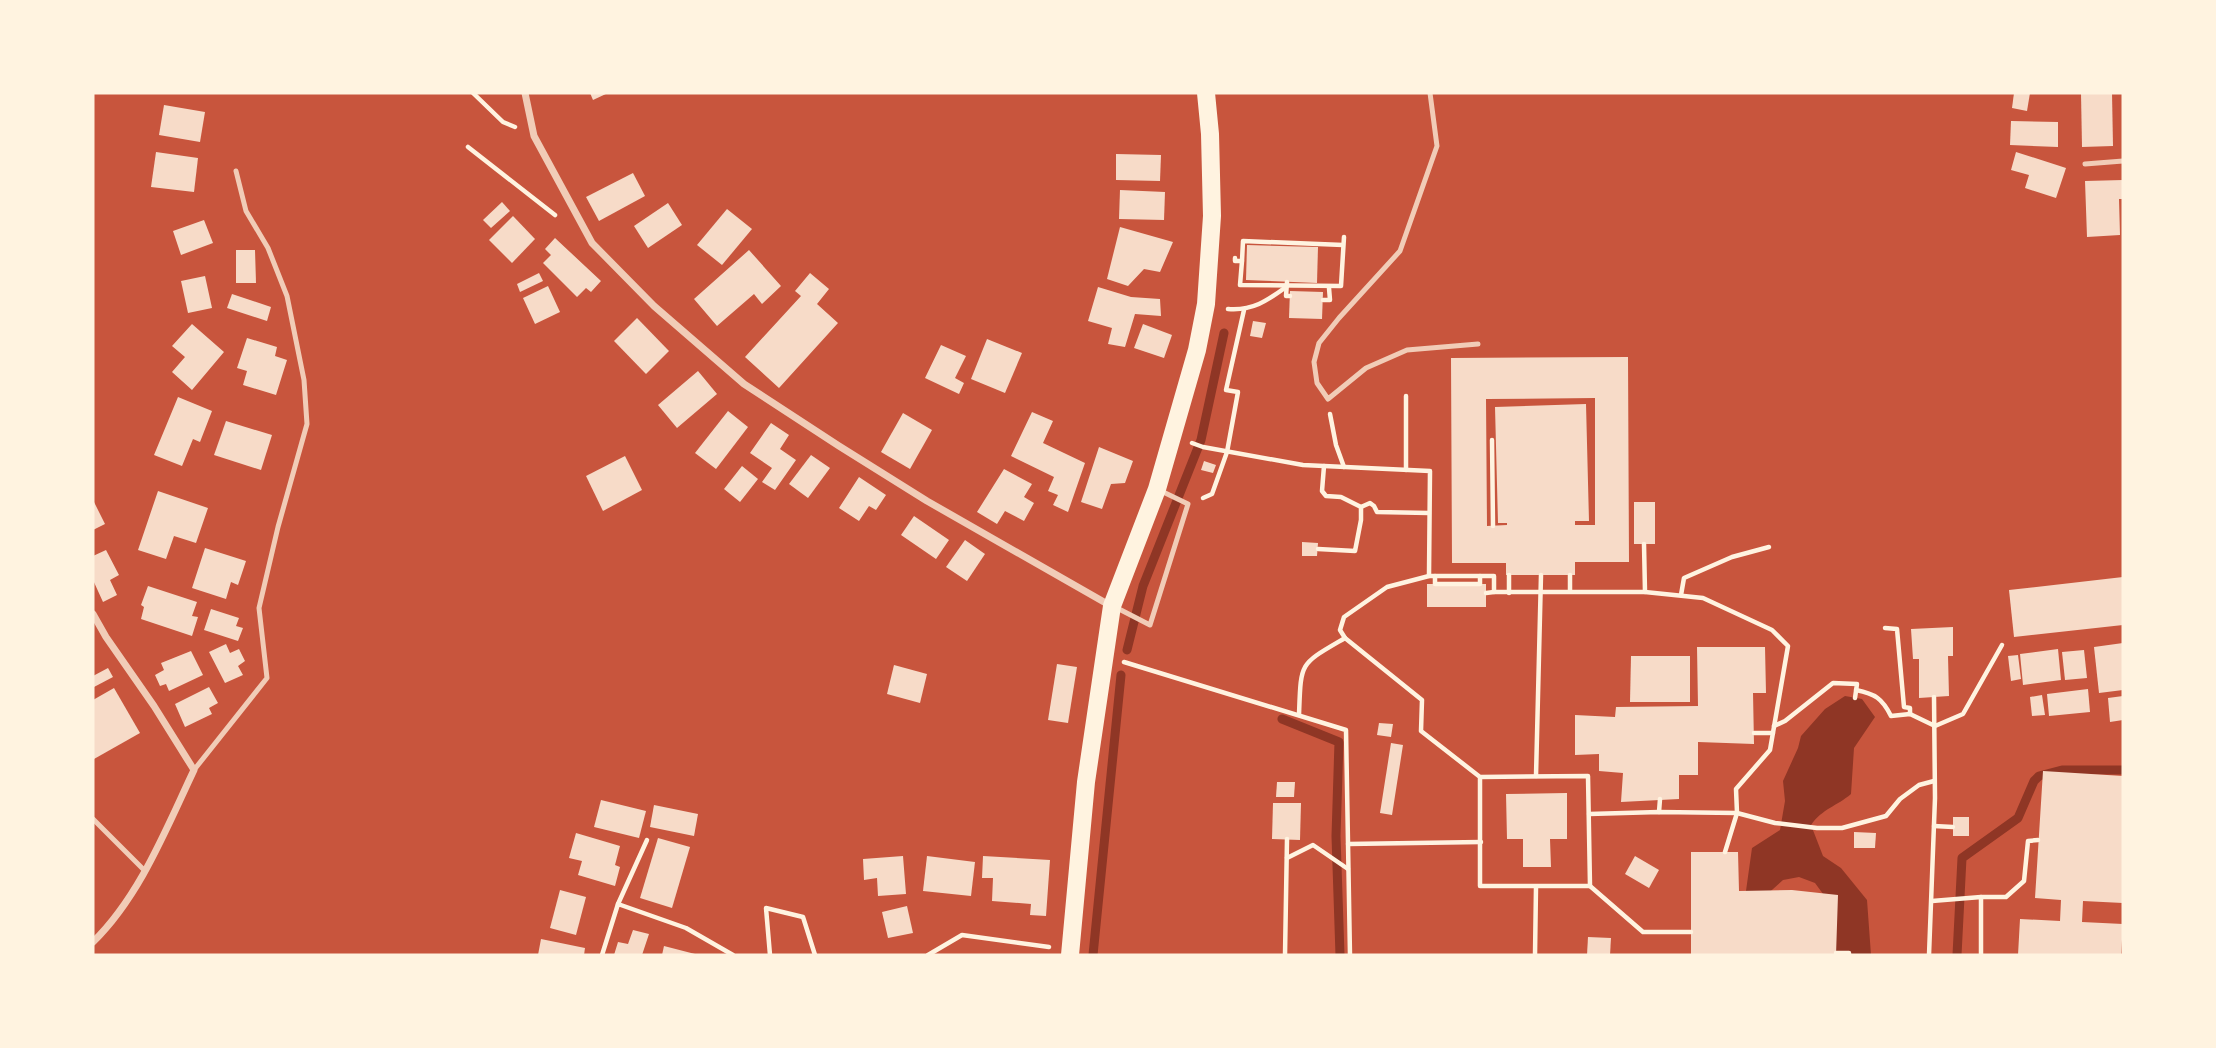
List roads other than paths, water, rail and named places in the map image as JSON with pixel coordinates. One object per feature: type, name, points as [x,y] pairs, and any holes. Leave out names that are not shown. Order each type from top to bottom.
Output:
[{"type":"main road","points":[[1070,953],[1086,782],[1112,606],[1157,489],[1194,363],[1206,304],[1212,216],[1206,93]]},
{"type":"street","points":[[525,93],[534,136],[592,243],[674,323],[744,383],[839,446],[927,501],[1112,606]]},
{"type":"street","points":[[93,614],[194,770],[145,871],[110,925],[93,942]]},
{"type":"lane","points":[[1430,93],[1437,146],[1400,251],[1319,343],[1314,362],[1317,383],[1328,399],[1366,368],[1407,350],[1478,344]]},
{"type":"lane","points":[[2085,164],[2123,161]]},
{"type":"lane","points":[[194,770],[267,678],[259,608],[307,424],[303,380],[287,296],[268,248],[246,211],[236,171]]},
{"type":"lane","points":[[1112,606],[1150,625],[1188,504],[1157,489]]},
{"type":"lane","points":[[93,819],[145,871]]},
{"type":"waterway","points":[[1127,650],[1143,586],[1201,440],[1224,333]]},
{"type":"waterway","points":[[1093,955],[1121,675]]},
{"type":"waterway","points":[[1282,719],[1339,742],[1336,836],[1340,955]]},
{"type":"waterway","points":[[1957,955],[1962,858],[2018,818],[2034,781],[2039,776],[2062,770],[2123,770]]}]
